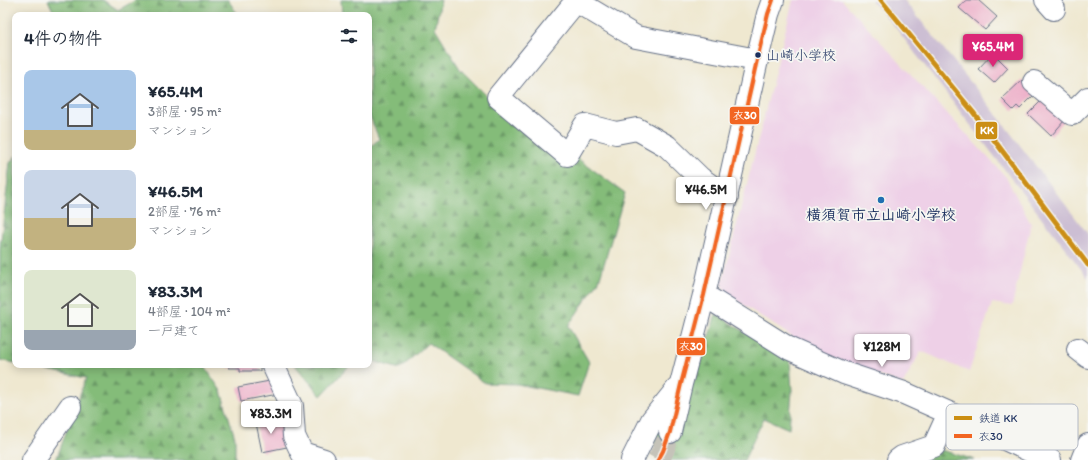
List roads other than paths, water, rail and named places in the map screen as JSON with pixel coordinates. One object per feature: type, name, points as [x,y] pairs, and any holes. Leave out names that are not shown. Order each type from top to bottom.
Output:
[{"type":"street","points":[[726,197],[700,178],[667,146],[637,129],[616,133],[585,125],[566,155],[498,97],[576,0],[636,37],[757,60]]},
{"type":"street","points":[[670,432],[704,295],[757,60],[768,14],[773,0]]},
{"type":"street","points":[[1034,82],[1072,114],[1088,98]]},
{"type":"street","points":[[704,295],[790,349],[844,372],[904,393],[946,412]]},
{"type":"street","points":[[274,368],[292,406],[294,436],[302,453],[324,460]]},
{"type":"street","points":[[632,460],[652,420],[681,384]]},
{"type":"street","points":[[33,460],[70,407]]},
{"type":"street","points":[[898,460],[902,457],[934,446],[946,420]]},
{"type":"street","points":[[1082,460],[1088,445]]},
{"type":"street","points":[[1029,450],[1050,460]]},
{"type":"tunnel","points":[[658,460],[670,432]]},
{"type":"rail line","name":"KK","points":[[881,0],[973,112],[1088,265]]},
{"type":"place","name":"山崎小学校","points":[[758,55]]},
{"type":"place","name":"横須賀市立山崎小学校","points":[[881,200]]}]
